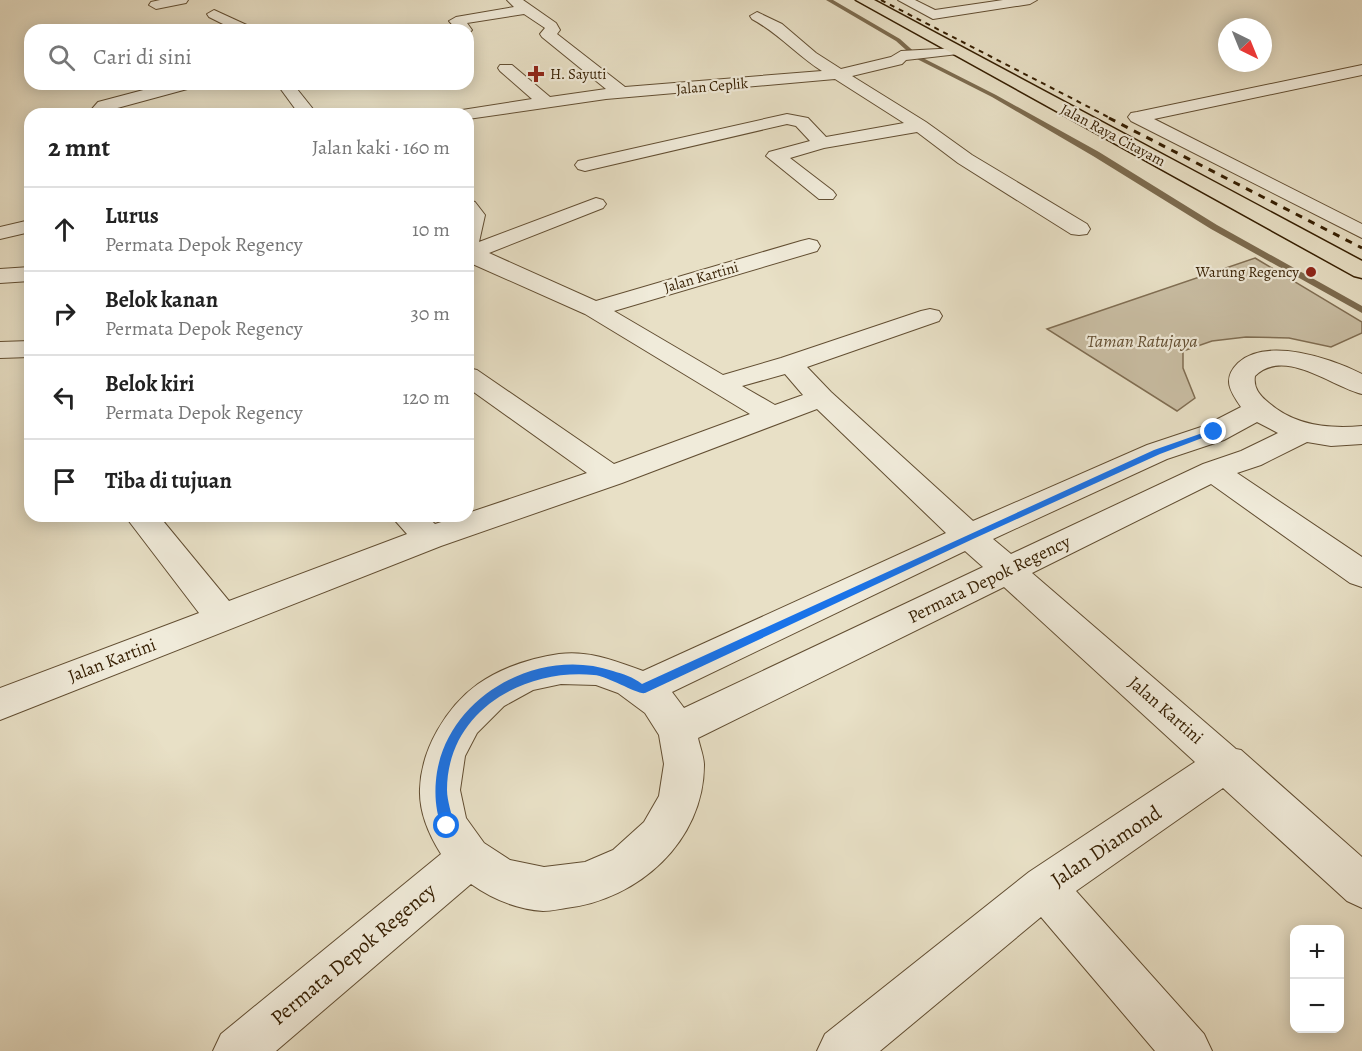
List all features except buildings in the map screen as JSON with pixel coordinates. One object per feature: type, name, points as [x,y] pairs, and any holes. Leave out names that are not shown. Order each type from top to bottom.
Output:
[{"type":"main road","name":"Jalan Raya Citayam","points":[[863,0],[944,51],[1199,180],[1362,271]]},
{"type":"street","points":[[156,5],[181,0]]},
{"type":"street","points":[[905,0],[933,15],[1030,0]]},
{"type":"street","points":[[459,24],[456,21],[520,5],[551,26],[553,30],[547,34],[622,93]]},
{"type":"street","points":[[214,14],[234,24]]},
{"type":"street","points":[[757,16],[777,27],[810,56],[920,126],[965,159],[1079,229]]},
{"type":"street","name":"Jalan Ceplik","points":[[474,113],[622,93],[839,74],[896,61],[901,56],[944,51]]},
{"type":"street","points":[[507,68],[548,104]]},
{"type":"street","points":[[1362,70],[1137,117],[1362,232]]},
{"type":"street","points":[[102,108],[163,90]]},
{"type":"street","points":[[288,90],[303,108]]},
{"type":"street","points":[[585,165],[788,118],[802,122],[822,143]]},
{"type":"street","points":[[826,195],[776,156],[822,143],[920,126]]},
{"type":"street","points":[[474,252],[596,204]]},
{"type":"street","points":[[1329,216],[1362,207]]},
{"type":"street","points":[[0,233],[24,227]]},
{"type":"street","name":"Jalan Kartini","points":[[594,309],[809,246]]},
{"type":"street","points":[[474,256],[594,309],[774,416]]},
{"type":"street","points":[[0,276],[24,274]]},
{"type":"street","points":[[720,384],[790,364],[930,316]]},
{"type":"street","points":[[0,350],[24,349]]},
{"type":"street","points":[[1356,375],[1323,366],[1281,359],[1263,361],[1250,366],[1242,374],[1241,385],[1247,397],[1271,418],[1304,432],[1326,437],[1362,435]]},
{"type":"street","points":[[790,364],[821,398]]},
{"type":"street","points":[[474,380],[611,476]]},
{"type":"street","name":"Jalan Kartini","points":[[1,703],[430,538],[611,476],[821,398],[969,536],[1227,763],[1362,886]]},
{"type":"street","points":[[641,689],[969,536],[1157,452],[1214,432],[1259,409]]},
{"type":"street","name":"Permata Depok Regency","points":[[676,730],[1213,471],[1251,458],[1304,432]]},
{"type":"street","points":[[1213,471],[1362,574]]},
{"type":"street","points":[[146,522],[223,618]]},
{"type":"street","points":[[413,522],[430,538]]},
{"type":"street","points":[[561,669],[597,670],[630,682],[641,689],[658,702],[676,730],[684,764],[679,801],[659,836],[628,866],[587,884],[544,889],[502,880],[469,858],[447,826],[440,790],[446,754],[464,721],[491,695],[525,677],[561,669]]},
{"type":"street","name":"Jalan Diamond","points":[[1187,1051],[1044,887],[1227,763]]},
{"type":"street","name":"Permata Depok Regency","points":[[238,1051],[469,858]]},
{"type":"street","points":[[842,1051],[1044,887]]},
{"type":"green space","name":"Taman Ratujaya","points":[[1255,258],[1362,322],[1362,333],[1331,347],[1289,338],[1246,337],[1212,341],[1183,351],[1183,368],[1195,398],[1177,411],[1047,329]]},
{"type":"waterway","points":[[829,0],[898,40],[917,57],[994,96],[1096,154],[1214,227],[1362,310]]},
{"type":"railway","points":[[881,0],[1112,119]]},
{"type":"railway","points":[[1109,118],[1362,248]]},
{"type":"place","name":"H. Sayuti","points":[[536,74]]},
{"type":"place","name":"Warung Regency","points":[[1311,272]]},
{"type":"route","points":[[447,826],[440,790],[446,754],[464,721],[491,695],[525,677],[561,669],[597,670],[630,682],[641,689],[969,536],[1157,452],[1214,432]]}]
